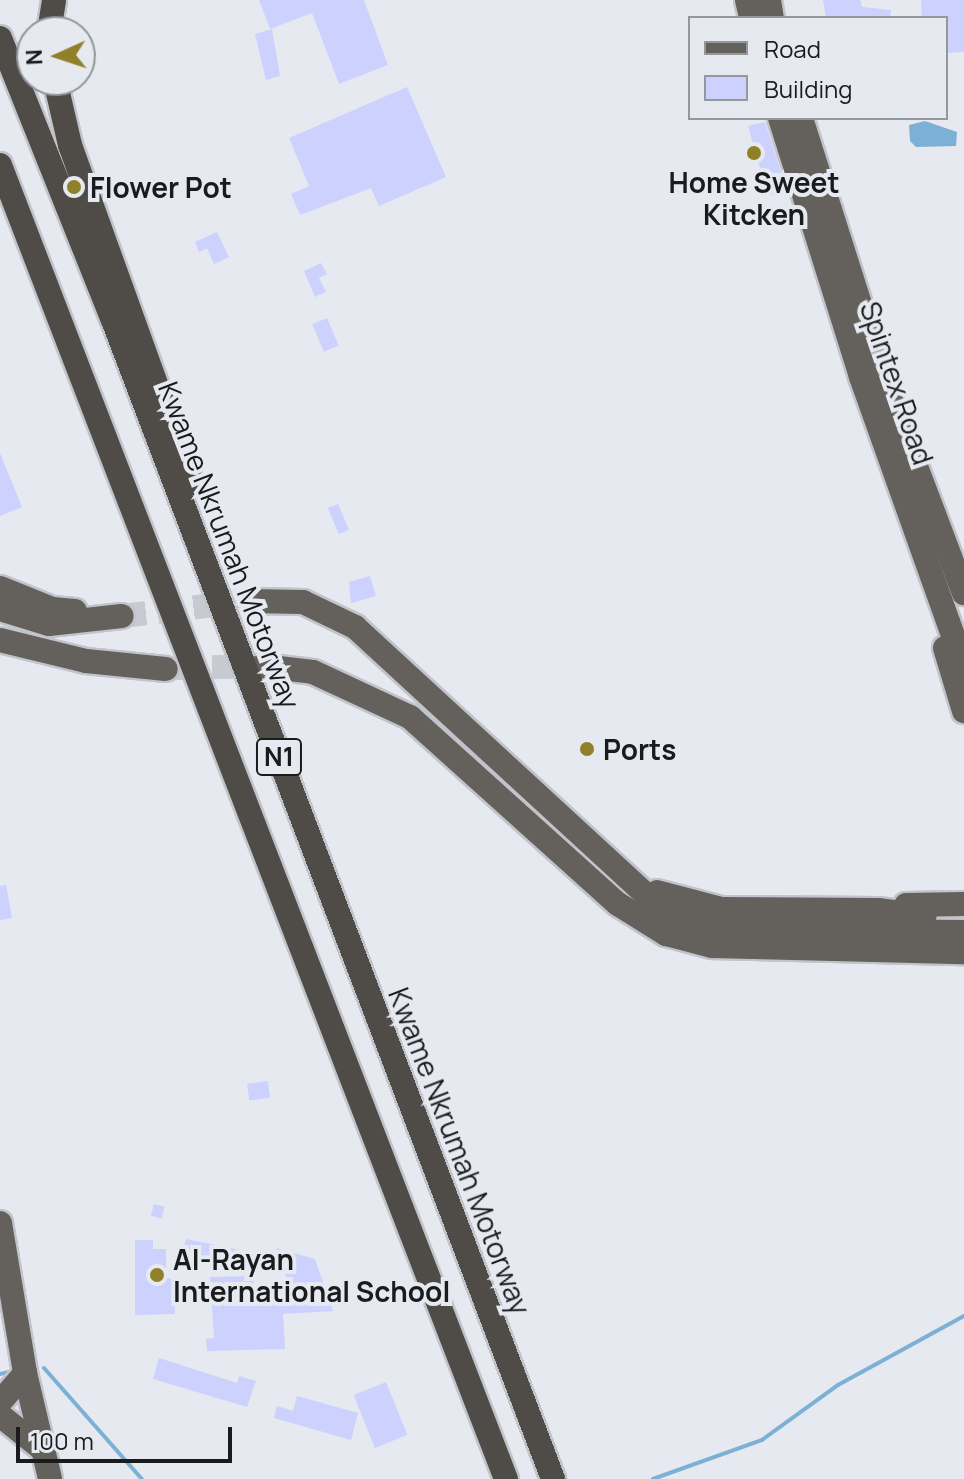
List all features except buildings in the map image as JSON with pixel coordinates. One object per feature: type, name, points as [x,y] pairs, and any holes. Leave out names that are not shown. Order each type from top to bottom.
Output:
[{"type":"highway","name":"Kwame Nkrumah Motorway","points":[[0,38],[213,584],[553,1479]]},
{"type":"highway","points":[[59,96],[70,145],[196,496],[213,584]]},
{"type":"highway","name":"N1","points":[[0,165],[506,1479]]},
{"type":"main road","name":"Spintex Road","points":[[781,120],[861,377],[964,666]]},
{"type":"main road","name":"Spintex Road","points":[[802,120],[889,395],[964,593]]},
{"type":"main road","points":[[922,549],[934,612],[964,711]]},
{"type":"main road","points":[[0,588],[52,609],[96,618]]},
{"type":"main road","points":[[248,601],[303,602],[347,622],[665,912],[713,928],[964,932]]},
{"type":"main road","points":[[0,609],[49,624],[122,616]]},
{"type":"main road","points":[[0,640],[86,661],[166,669]]},
{"type":"main road","points":[[262,666],[313,672],[410,717],[640,920],[693,943],[964,952]]},
{"type":"main road","points":[[537,794],[541,833]]},
{"type":"main road","points":[[620,872],[671,899],[722,909],[878,910],[964,904]]},
{"type":"main road","points":[[878,910],[900,916],[964,916]]},
{"type":"main road","points":[[0,1223],[25,1373],[50,1479]]},
{"type":"main road","points":[[25,1373],[1,1409],[42,1449]]},
{"type":"water","points":[[925,121],[957,132],[956,146],[916,147],[910,141],[909,125]]},
{"type":"waterway","points":[[653,1479],[762,1440],[838,1385],[964,1316]]},
{"type":"waterway","points":[[44,1368],[142,1479]]},
{"type":"waterway","points":[[0,1374],[13,1371]]},
{"type":"tunnel","points":[[122,616],[248,601]]},
{"type":"tunnel","points":[[176,668],[262,666]]},
{"type":"place","name":"Home Sweet Kitcken","points":[[754,153]]},
{"type":"place","name":"Flower Pot","points":[[74,187]]},
{"type":"place","name":"Ports","points":[[587,749]]},
{"type":"place","name":"Al-Rayan International School","points":[[157,1275]]}]
